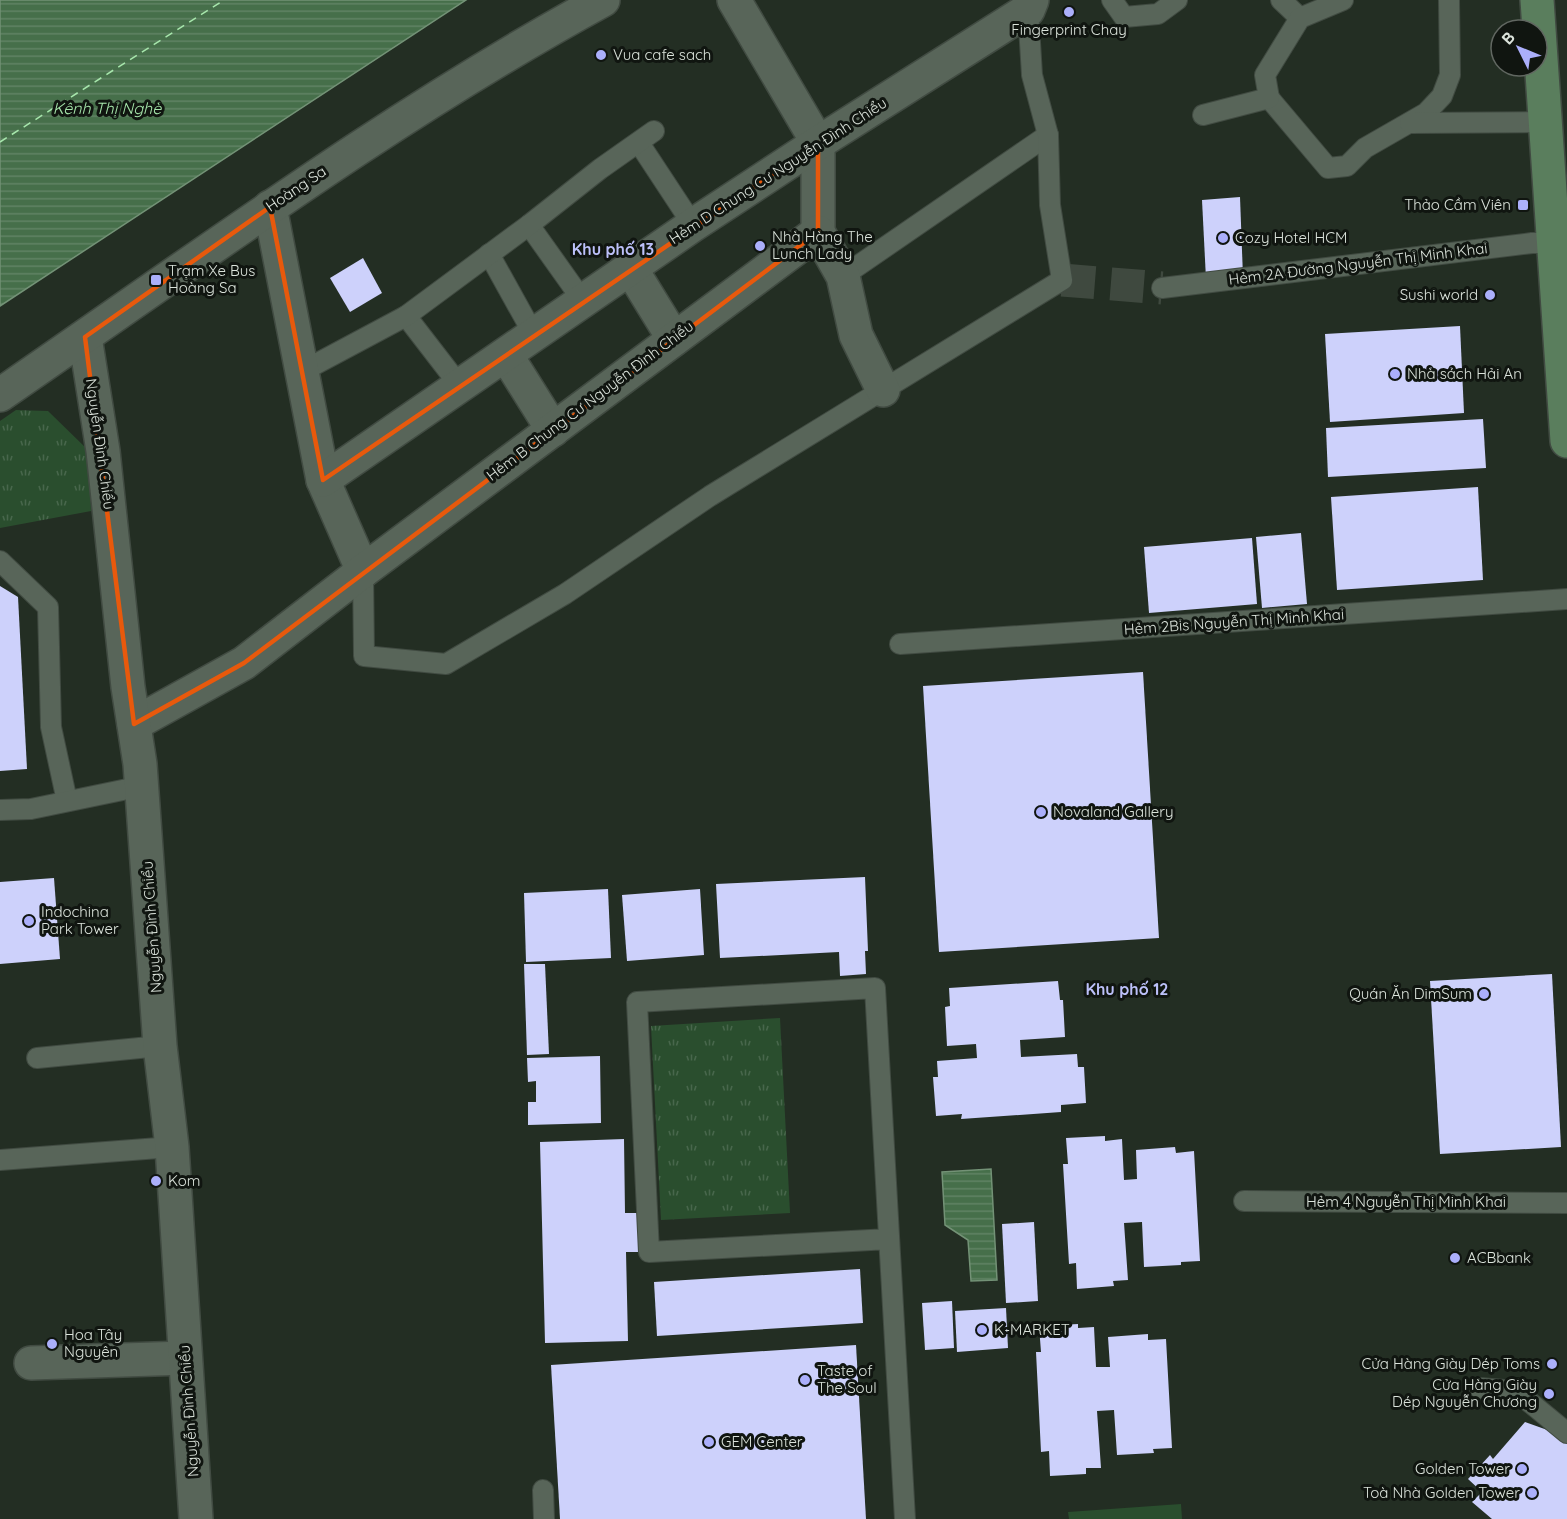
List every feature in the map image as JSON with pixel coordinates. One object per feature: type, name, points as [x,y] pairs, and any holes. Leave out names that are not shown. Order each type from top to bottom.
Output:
[{"type":"main road","points":[[1535,1],[1567,441]]},
{"type":"street","name":"Hoàng Sa","points":[[0,395],[374,137],[482,70],[603,0]]},
{"type":"street","points":[[734,0],[818,143],[818,232],[843,276],[856,335],[883,390]]},
{"type":"street","name":"Hẻm D Chung Cư Nguyễn Ðình Chiểu","points":[[323,480],[693,225],[1030,5]]},
{"type":"street","points":[[270,207],[323,480],[363,571]]},
{"type":"street","name":"Hẻm B Chung Cư Nguyễn Ðình Chiểu","points":[[134,724],[244,663],[363,571],[818,232]]},
{"type":"street","points":[[630,269],[674,339]]},
{"type":"street","name":"Nguyễn Đình Chiểu","points":[[85,337],[102,451],[128,687],[142,786],[160,1046],[172,1147],[196,1519]]},
{"type":"street","points":[[506,355],[553,430]]},
{"type":"street","points":[[31,1363],[185,1358]]},
{"type":"lane","points":[[1112,0],[1124,17],[1158,14],[1177,0]]},
{"type":"lane","points":[[1281,0],[1300,18]]},
{"type":"lane","points":[[1343,0],[1300,18],[1265,75],[1269,98],[1328,168],[1347,166],[1365,148],[1426,113],[1442,96],[1450,75],[1449,0]]},
{"type":"lane","points":[[363,571],[364,656],[446,664],[565,594],[710,496],[1062,280],[1050,205],[1048,135],[1032,75],[1030,5]]},
{"type":"lane","points":[[1203,115],[1269,98]]},
{"type":"lane","points":[[1410,123],[1544,122]]},
{"type":"lane","points":[[843,276],[1048,135]]},
{"type":"lane","points":[[301,372],[406,316],[600,169],[647,137],[693,225]]},
{"type":"lane","points":[[529,225],[584,302]]},
{"type":"lane","name":"Hẻm 2A Đường Nguyễn Thị Minh Khai","points":[[1162,288],[1532,243],[1553,243]]},
{"type":"lane","points":[[489,254],[534,335]]},
{"type":"lane","points":[[406,316],[460,386]]},
{"type":"lane","points":[[0,561],[48,607],[51,727],[67,801]]},
{"type":"lane","name":"Hẻm 2Bis Nguyễn Thị Minh Khai","points":[[900,644],[1567,599]]},
{"type":"lane","points":[[0,810],[31,809],[142,786]]},
{"type":"lane","points":[[889,1239],[649,1252],[637,1002],[874,988],[889,1239],[904,1519]]},
{"type":"lane","points":[[37,1058],[160,1046]]},
{"type":"lane","points":[[0,1160],[172,1147]]},
{"type":"lane","name":"Hẻm 4 Nguyễn Thị Minh Khai","points":[[1245,1201],[1567,1203]]},
{"type":"lane","points":[[1479,1388],[1516,1390],[1567,1433]]},
{"type":"lane","points":[[543,1490],[544,1519]]},
{"type":"highlighted area","points":[[818,143],[818,232],[244,663],[134,724],[85,337],[270,207],[323,480]]},
{"type":"green space","points":[[16,410],[48,411],[89,451],[91,511],[0,528],[0,421]]},
{"type":"green space","points":[[780,1018],[790,1213],[661,1220],[651,1026]]},
{"type":"green space","points":[[1181,1504],[1182,1519],[1069,1519],[1068,1512]]},
{"type":"water","name":"Kênh Thị Nghè","points":[[0,0],[466,0],[0,306]]},
{"type":"water","points":[[991,1169],[997,1280],[971,1281],[968,1240],[945,1225],[942,1172]]},
{"type":"building","name":"Cozy Hotel HCM","points":[[1240,197],[1243,277],[1206,279],[1202,200]]},
{"type":"building","points":[[363,258],[382,293],[350,312],[330,278]]},
{"type":"building","name":"Nhà sách Hải An","points":[[1460,326],[1464,413],[1330,422],[1325,334]]},
{"type":"building","points":[[1483,419],[1486,468],[1328,477],[1326,428]]},
{"type":"building","points":[[1478,487],[1483,580],[1337,590],[1331,497]]},
{"type":"building","points":[[1301,533],[1307,604],[1262,608],[1256,537]]},
{"type":"building","points":[[1252,538],[1257,604],[1149,613],[1144,547]]},
{"type":"building","points":[[0,586],[18,597],[27,769],[0,771]]},
{"type":"building","name":"Novaland Gallery","points":[[1143,672],[1159,938],[939,952],[923,686]]},
{"type":"building","points":[[865,877],[868,951],[865,951],[866,974],[840,976],[839,952],[720,958],[716,884]]},
{"type":"building","name":"Indochina Park Tower","points":[[54,878],[60,959],[0,964],[0,882]]},
{"type":"building","points":[[608,889],[611,958],[526,962],[524,893]]},
{"type":"building","points":[[700,889],[704,955],[627,961],[622,895]]},
{"type":"building","points":[[524,964],[545,964],[549,1054],[527,1055]]},
{"type":"building","points":[[1552,974],[1561,1147],[1440,1154],[1430,981]]},
{"type":"building","points":[[1058,981],[1060,1000],[1063,1000],[1065,1037],[1020,1040],[1021,1057],[1077,1054],[1078,1067],[1084,1067],[1086,1103],[1061,1105],[1061,1112],[961,1119],[962,1114],[936,1116],[933,1077],[938,1077],[937,1061],[977,1058],[976,1044],[947,1046],[945,1007],[950,1006],[949,988]]},
{"type":"building","points":[[600,1056],[601,1123],[528,1125],[528,1102],[536,1102],[536,1081],[528,1082],[527,1058]]},
{"type":"building","points":[[1105,1136],[1105,1141],[1122,1139],[1124,1180],[1137,1179],[1136,1150],[1175,1147],[1176,1153],[1194,1151],[1200,1261],[1181,1262],[1181,1265],[1144,1267],[1142,1222],[1124,1223],[1128,1280],[1113,1281],[1114,1286],[1077,1289],[1076,1263],[1069,1264],[1063,1164],[1068,1164],[1066,1138]]},
{"type":"building","points":[[624,1139],[625,1213],[642,1213],[643,1252],[626,1252],[628,1341],[545,1343],[540,1142]]},
{"type":"building","points":[[1034,1222],[1038,1301],[1006,1303],[1002,1224]]},
{"type":"building","points":[[860,1269],[863,1323],[657,1336],[654,1282]]},
{"type":"building","points":[[952,1301],[954,1348],[925,1350],[922,1303]]},
{"type":"building","name":"K-MARKET","points":[[1006,1308],[1008,1348],[957,1352],[955,1311]]},
{"type":"building","points":[[1078,1324],[1078,1328],[1094,1327],[1096,1367],[1110,1367],[1108,1337],[1148,1334],[1148,1340],[1166,1339],[1172,1448],[1153,1449],[1154,1453],[1117,1455],[1114,1410],[1097,1411],[1101,1468],[1086,1468],[1086,1474],[1050,1476],[1049,1451],[1041,1452],[1036,1352],[1041,1352],[1039,1326]]},
{"type":"building","name":"GEM Center","points":[[856,1345],[866,1519],[560,1519],[551,1365]]},
{"type":"building","name":"Golden Tower","points":[[1525,1422],[1567,1437],[1567,1519],[1492,1519],[1472,1502],[1482,1492],[1468,1479],[1490,1455],[1493,1459]]},
{"type":"ferry route","points":[[0,142],[224,0]]},
{"type":"tunnel","points":[[1062,280],[1162,288]]},
{"type":"place","name":"Fingerprint Chay","points":[[1069,12]]},
{"type":"place","name":"Vua cafe sach","points":[[601,55]]},
{"type":"place","name":"Thảo Cầm Viên","points":[[1523,205]]},
{"type":"place","name":"Cozy Hotel HCM","points":[[1223,238]]},
{"type":"place","name":"Nhà Hàng The Lunch Lady","points":[[760,246]]},
{"type":"place","name":"Trạm Xe Bus Hoàng Sa","points":[[156,280]]},
{"type":"place","name":"Sushi world","points":[[1490,295]]},
{"type":"place","name":"Nhà sách Hải An","points":[[1395,374]]},
{"type":"place","name":"Novaland Gallery","points":[[1041,812]]},
{"type":"place","name":"Indochina Park Tower","points":[[29,921]]},
{"type":"place","name":"Quán Ăn DimSum","points":[[1484,994]]},
{"type":"place","name":"Kom","points":[[156,1181]]},
{"type":"place","name":"ACBbank","points":[[1455,1258]]},
{"type":"place","name":"K-MARKET","points":[[982,1330]]},
{"type":"place","name":"Hoa Tây Nguyên","points":[[52,1344]]},
{"type":"place","name":"Cửa Hàng Giày Dép Toms","points":[[1552,1364]]},
{"type":"place","name":"Taste of The Soul","points":[[805,1380]]},
{"type":"place","name":"Cửa Hàng Giày Dép Nguyễn Chương","points":[[1549,1394]]},
{"type":"place","name":"GEM Center","points":[[709,1442]]},
{"type":"place","name":"Golden Tower","points":[[1522,1469]]},
{"type":"place","name":"Toà Nhà Golden Tower","points":[[1532,1493]]},
{"type":"district","name":"Khu phố 13","points":[[613,249]]},
{"type":"district","name":"Khu phố 12","points":[[1127,989]]}]
